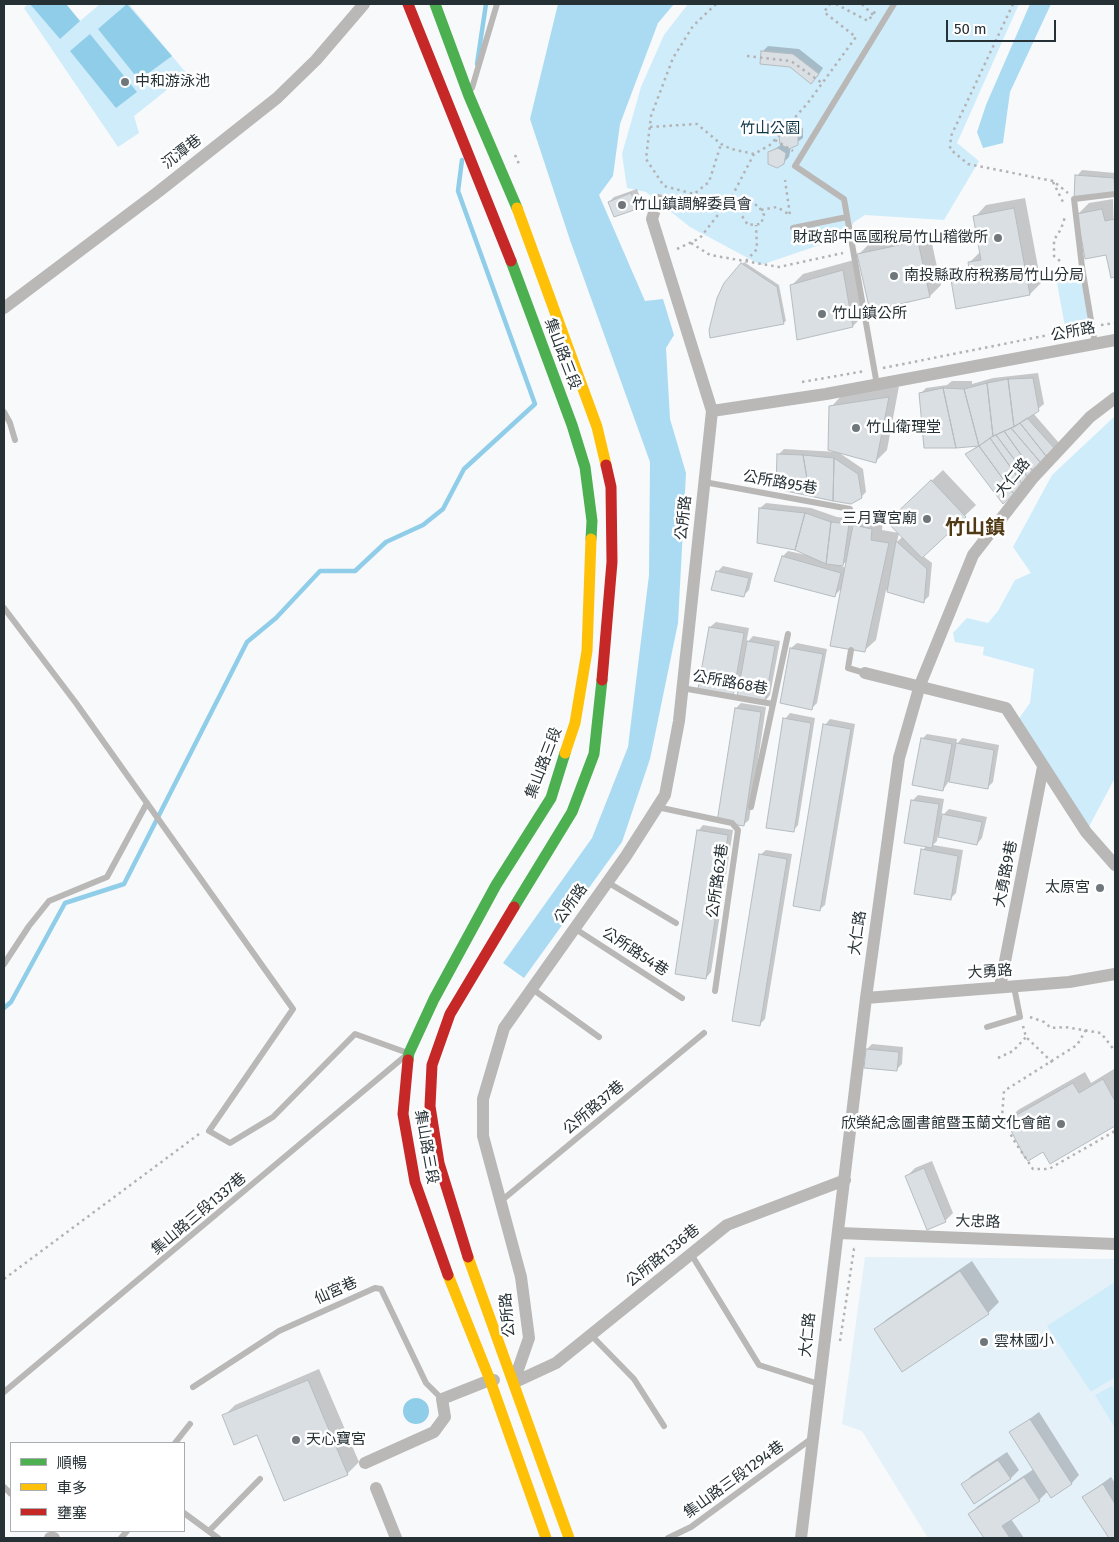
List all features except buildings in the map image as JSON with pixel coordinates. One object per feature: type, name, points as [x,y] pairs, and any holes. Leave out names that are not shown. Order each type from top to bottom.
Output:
[{"type":"main road","name":"集山路三段","points":[[408,4],[451,101],[572,425],[585,467],[592,521],[587,651],[575,723],[551,798],[496,885],[434,999],[409,1054],[403,1114],[415,1182],[440,1256],[490,1380],[544,1538]]},
{"type":"main road","name":"集山路三段","points":[[435,4],[466,97],[515,203],[596,426],[611,487],[612,562],[607,640],[594,754],[572,812],[450,1014],[432,1065],[430,1106],[440,1163],[465,1248],[515,1382],[569,1538]]},
{"type":"street","name":"沉潭巷","points":[[4,308],[158,192],[276,98],[316,60],[364,4]]},
{"type":"street","name":"公所路","points":[[515,1382],[529,1338],[521,1276],[483,1136],[483,1099],[504,1028],[607,882],[665,795],[682,688],[712,411],[652,219],[658,200]]},
{"type":"street","name":"公所路","points":[[712,411],[877,385],[1115,340]]},
{"type":"street","name":"大仁路","points":[[801,1538],[830,1282],[839,1233],[866,998],[899,758],[920,685],[973,555],[1032,479],[1090,417],[1115,398]]},
{"type":"street","points":[[865,673],[920,685],[1006,708],[1086,832],[1115,865]]},
{"type":"street","name":"大勇路9巷","points":[[1000,987],[1043,767]]},
{"type":"street","name":"大勇路","points":[[866,998],[1069,982],[1115,974]]},
{"type":"street","name":"公所路1336巷","points":[[515,1382],[556,1363],[727,1225],[845,1180]]},
{"type":"street","name":"大忠路","points":[[839,1233],[1115,1244]]},
{"type":"street","points":[[365,1463],[434,1432],[445,1416],[442,1400],[490,1380],[515,1382]]},
{"type":"street","points":[[376,1488],[396,1538]]},
{"type":"lane","points":[[466,97],[497,4]]},
{"type":"lane","points":[[877,385],[842,198],[795,166],[894,4]]},
{"type":"lane","points":[[1095,344],[1082,267],[1074,199],[1115,194]]},
{"type":"lane","points":[[793,228],[847,217]]},
{"type":"lane","points":[[4,412],[10,423],[15,440]]},
{"type":"lane","name":"公所路95巷","points":[[704,482],[850,509]]},
{"type":"lane","points":[[4,608],[76,703],[294,1010],[209,1131],[230,1143],[273,1117],[355,1034],[409,1054]]},
{"type":"lane","points":[[752,807],[788,634]]},
{"type":"lane","points":[[851,650],[848,668],[865,673]]},
{"type":"lane","name":"公所路68巷","points":[[682,688],[773,704]]},
{"type":"lane","points":[[4,964],[28,926],[49,901],[107,877],[147,803]]},
{"type":"lane","name":"公所路62巷","points":[[657,807],[732,823],[738,830],[715,991]]},
{"type":"lane","points":[[607,882],[676,923]]},
{"type":"lane","name":"公所路54巷","points":[[574,928],[682,998]]},
{"type":"lane","points":[[987,1027],[1020,1017],[1014,987]]},
{"type":"lane","points":[[531,988],[599,1037]]},
{"type":"lane","name":"公所路37巷","points":[[500,1201],[704,1033]]},
{"type":"lane","name":"集山路三段1337巷","points":[[4,1392],[409,1054]]},
{"type":"lane","points":[[691,1254],[759,1365],[818,1384]]},
{"type":"lane","name":"仙宮巷","points":[[193,1387],[279,1331],[375,1288],[381,1289],[426,1383],[442,1400]]},
{"type":"lane","points":[[591,1335],[634,1379],[664,1426]]},
{"type":"lane","points":[[176,1442],[190,1424]]},
{"type":"lane","name":"集山路三段1294巷","points":[[668,1538],[691,1527],[812,1438]]},
{"type":"lane","points":[[209,1531],[260,1479]]},
{"type":"lane","points":[[185,1514],[218,1538]]},
{"type":"path","points":[[716,4],[693,26],[673,58],[652,111],[646,159],[664,186],[694,194],[709,182],[721,144]]},
{"type":"path","points":[[677,249],[700,238],[725,206],[754,154],[775,140],[807,104],[856,37],[824,12],[830,4]]},
{"type":"path","points":[[836,4],[868,20],[881,4]]},
{"type":"path","points":[[862,4],[873,15]]},
{"type":"path","points":[[1014,4],[951,136],[950,149],[968,164],[1053,181],[1074,199]]},
{"type":"path","points":[[747,56],[791,61],[822,83]]},
{"type":"path","points":[[650,127],[697,124],[730,149],[754,154]]},
{"type":"path","points":[[775,140],[790,150]]},
{"type":"path","points":[[761,210],[778,207],[790,215],[785,180]]},
{"type":"path","points":[[1053,181],[1063,202],[1066,216],[1054,240],[1054,256],[1060,262]]},
{"type":"path","points":[[747,204],[758,205],[761,210],[764,215],[761,224],[748,225],[742,216],[747,204]]},
{"type":"path","points":[[725,206],[744,210]]},
{"type":"path","points":[[746,261],[758,249],[756,225]]},
{"type":"path","points":[[691,243],[710,255],[779,268],[852,252]]},
{"type":"path","points":[[800,383],[1115,323]]},
{"type":"path","points":[[1054,1064],[1026,1037],[1020,1017],[1035,1017],[1051,1028],[1065,1027],[1101,1033],[1115,1051]]},
{"type":"path","points":[[1086,1030],[1077,1046],[1004,1091],[1002,1117],[1013,1139],[1034,1169],[1049,1169],[1115,1131]]},
{"type":"path","points":[[998,1058],[1013,1051],[1026,1037]]},
{"type":"path","points":[[4,1279],[204,1129]]},
{"type":"path","points":[[839,1344],[854,1249],[864,1249]]},
{"type":"shaded area","points":[[30,4],[66,4],[80,21],[60,39]]},
{"type":"shaded area","points":[[127,4],[172,56],[139,80],[98,29]]},
{"type":"shaded area","points":[[558,4],[674,4],[658,23],[620,124],[613,176],[599,195],[645,301],[663,299],[674,335],[666,348],[670,419],[686,473],[678,623],[650,759],[622,842],[524,978],[503,963],[592,838],[628,747],[649,575],[650,462],[570,240],[530,119]]},
{"type":"shaded area","points":[[1030,4],[1051,4],[1010,92],[1003,143],[983,148],[977,132],[986,105]]},
{"type":"shaded area","points":[[90,34],[137,92],[116,108],[70,51]]},
{"type":"shaded area","name":"雲林國小","points":[[865,1257],[1115,1259],[1115,1538],[928,1538],[862,1431],[842,1424]]},
{"type":"shaded area","points":[[416,1398],[425,1402],[429,1411],[425,1420],[416,1424],[407,1420],[403,1411],[407,1402]]},
{"type":"green space","name":"中和游泳池","points":[[28,4],[66,4],[80,21],[100,4],[129,4],[187,74],[134,116],[139,133],[118,147],[24,8]]},
{"type":"green space","name":"竹山公園","points":[[688,4],[1019,4],[957,143],[979,161],[944,220],[865,215],[854,222],[846,236],[761,265],[690,227],[646,192],[627,188],[622,154],[641,87],[664,35]]},
{"type":"green space","points":[[1082,267],[1092,326],[1066,332],[1055,272]]},
{"type":"green space","points":[[1115,416],[1115,778],[1086,832],[1018,720],[1030,703],[1034,669],[983,655],[984,647],[955,642],[953,633],[967,618],[988,623],[998,611],[1015,580],[1031,573],[1013,547],[1052,475]]},
{"type":"green space","points":[[1115,1282],[1115,1377],[1091,1392],[1047,1326]]},
{"type":"green space","points":[[1112,1386],[1115,1390],[1115,1428],[1095,1395]]},
{"type":"waterway","points":[[477,64],[486,4]]},
{"type":"waterway","points":[[4,1008],[11,1002],[65,903],[124,884],[247,642],[276,618],[320,571],[355,571],[386,542],[423,525],[443,509],[464,469],[535,404],[458,191],[462,160]]},
{"type":"traffic: fast","points":[[435,4],[469,96],[517,208]]},
{"type":"traffic: fast","points":[[511,261],[572,425],[585,467],[592,521],[591,539]]},
{"type":"traffic: fast","points":[[514,907],[572,812],[594,754],[602,680]]},
{"type":"traffic: fast","points":[[408,1060],[409,1053],[434,999],[496,885],[551,798],[565,753]]},
{"type":"traffic: slow","points":[[517,208],[597,427],[606,465]]},
{"type":"traffic: slow","points":[[565,753],[575,723],[587,651],[591,539]]},
{"type":"traffic: slow","points":[[468,1257],[569,1538]]},
{"type":"traffic: slow","points":[[448,1275],[490,1380],[546,1538]]},
{"type":"traffic: jam","points":[[408,4],[511,261]]},
{"type":"traffic: jam","points":[[602,680],[612,562],[611,487],[606,465]]},
{"type":"traffic: jam","points":[[468,1257],[439,1163],[430,1106],[432,1065],[450,1014],[514,907]]},
{"type":"traffic: jam","points":[[408,1060],[403,1114],[415,1182],[448,1275]]},
{"type":"place","name":"中和游泳池","points":[[125,82]]},
{"type":"place","name":"竹山鎮調解委員會","points":[[622,205]]},
{"type":"place","name":"財政部中區國稅局竹山稽徵所","points":[[998,238]]},
{"type":"place","name":"南投縣政府稅務局竹山分局","points":[[894,276]]},
{"type":"place","name":"竹山鎮公所","points":[[822,314]]},
{"type":"place","name":"竹山衛理堂","points":[[856,428]]},
{"type":"place","name":"三月寶宮廟","points":[[927,519]]},
{"type":"place","name":"太原宮","points":[[1100,888]]},
{"type":"place","name":"欣榮紀念圖書館暨玉蘭文化會館","points":[[1061,1124]]},
{"type":"place","name":"雲林國小","points":[[984,1342]]},
{"type":"place","name":"天心寶宮","points":[[296,1440]]},
{"type":"district","name":"竹山鎮","points":[[975,528]]}]
